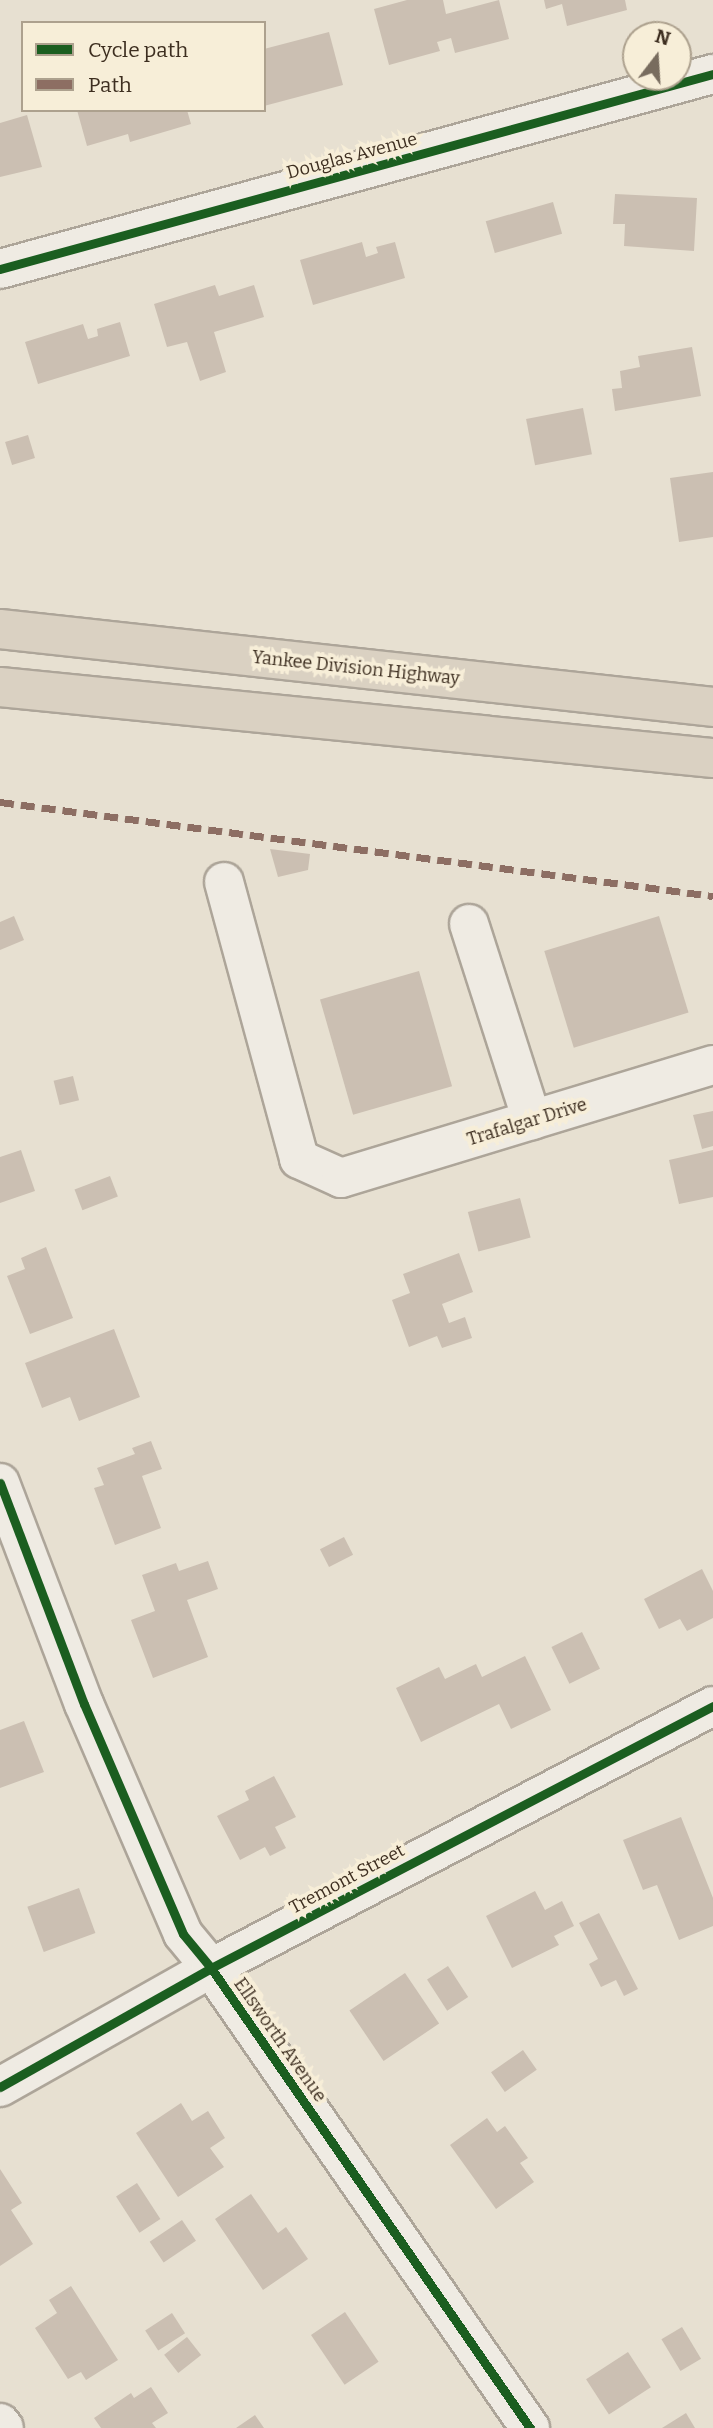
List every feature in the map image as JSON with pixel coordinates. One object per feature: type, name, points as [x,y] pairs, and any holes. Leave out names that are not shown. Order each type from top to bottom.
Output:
[{"type":"highway","name":"Yankee Division Highway","points":[[0,629],[702,706]]},
{"type":"highway","points":[[0,687],[706,757]]},
{"type":"street","name":"Douglas Avenue","points":[[0,269],[713,74]]},
{"type":"street","name":"Trafalgar Drive","points":[[224,882],[299,1159],[341,1178],[713,1065]]},
{"type":"street","points":[[469,924],[532,1120]]},
{"type":"street","name":"Ellsworth Avenue","points":[[0,1483],[85,1704],[183,1934],[211,1968],[530,2428]]},
{"type":"street","name":"Tremont Street","points":[[0,2087],[211,1968],[713,1706]]},
{"type":"street","points":[[0,2423],[4,2428]]},
{"type":"building","points":[[407,0],[443,0],[446,14],[499,0],[509,39],[455,53],[451,38],[437,42],[440,51],[389,65],[374,9]]},
{"type":"building","points":[[544,0],[625,0],[627,10],[567,26],[562,4],[546,9]]},
{"type":"building","points":[[329,32],[343,85],[266,105],[266,48]]},
{"type":"building","points":[[78,112],[188,112],[191,124],[130,142],[128,134],[87,146]]},
{"type":"building","points":[[27,115],[42,167],[0,177],[0,123]]},
{"type":"building","points":[[615,194],[697,198],[694,251],[624,246],[625,224],[613,224]]},
{"type":"building","points":[[553,202],[562,234],[495,253],[486,221]]},
{"type":"building","points":[[362,242],[366,257],[378,253],[376,247],[395,242],[405,278],[313,305],[300,260]]},
{"type":"building","points":[[215,285],[219,296],[254,285],[264,317],[214,332],[226,372],[200,381],[187,342],[167,347],[154,304]]},
{"type":"building","points":[[120,322],[130,356],[38,384],[25,342],[83,324],[88,339],[98,336],[97,329]]},
{"type":"building","points":[[692,347],[701,396],[615,411],[612,389],[622,388],[620,371],[640,367],[638,356]]},
{"type":"building","points":[[583,408],[592,454],[535,465],[526,419]]},
{"type":"building","points":[[28,435],[35,458],[12,465],[5,442]]},
{"type":"building","points":[[713,472],[713,537],[679,542],[670,478]]},
{"type":"building","points":[[270,849],[310,854],[308,870],[278,877]]},
{"type":"building","points":[[14,916],[24,940],[0,950],[0,922]]},
{"type":"building","points":[[659,916],[689,1013],[574,1048],[544,951]]},
{"type":"building","points":[[419,971],[452,1086],[353,1115],[320,999]]},
{"type":"building","points":[[73,1076],[79,1100],[60,1105],[54,1081]]},
{"type":"building","points":[[713,1111],[713,1146],[702,1149],[693,1115]]},
{"type":"building","points":[[21,1150],[35,1191],[0,1203],[0,1157]]},
{"type":"building","points":[[713,1150],[713,1197],[679,1204],[669,1160]]},
{"type":"building","points":[[110,1176],[118,1197],[82,1210],[75,1190]]},
{"type":"building","points":[[520,1198],[531,1238],[478,1252],[468,1212]]},
{"type":"building","points":[[46,1247],[73,1318],[30,1334],[7,1276],[25,1269],[21,1258]]},
{"type":"building","points":[[459,1253],[473,1292],[442,1304],[449,1323],[465,1317],[472,1338],[442,1348],[437,1336],[409,1347],[392,1300],[410,1293],[403,1274]]},
{"type":"building","points":[[114,1329],[140,1397],[79,1421],[70,1397],[42,1408],[25,1363]]},
{"type":"building","points":[[151,1441],[162,1469],[142,1476],[161,1528],[115,1545],[94,1488],[104,1485],[97,1468],[135,1454],[132,1448]]},
{"type":"building","points":[[344,1537],[353,1555],[329,1567],[320,1549]]},
{"type":"building","points":[[208,1561],[218,1589],[187,1600],[208,1657],[153,1678],[131,1620],[155,1611],[142,1575],[176,1563],[179,1571]]},
{"type":"building","points":[[702,1569],[713,1591],[713,1618],[687,1631],[680,1619],[659,1629],[644,1599]]},
{"type":"building","points":[[582,1632],[600,1669],[569,1684],[551,1647]]},
{"type":"building","points":[[525,1656],[551,1710],[511,1729],[499,1704],[421,1742],[396,1688],[439,1667],[445,1679],[476,1664],[482,1677]]},
{"type":"building","points":[[24,1721],[44,1772],[0,1788],[0,1730]]},
{"type":"building","points":[[274,1776],[296,1817],[275,1827],[286,1848],[270,1856],[265,1847],[240,1860],[217,1816],[249,1800],[245,1791]]},
{"type":"building","points":[[681,1817],[713,1898],[713,1926],[679,1940],[657,1885],[643,1890],[623,1840]]},
{"type":"building","points":[[79,1888],[95,1933],[44,1952],[27,1907]]},
{"type":"building","points":[[535,1891],[545,1910],[562,1901],[574,1926],[554,1936],[559,1945],[512,1968],[486,1916]]},
{"type":"building","points":[[599,1913],[638,1989],[624,1996],[616,1980],[601,1987],[589,1964],[598,1959],[579,1923]]},
{"type":"building","points":[[448,1966],[468,1997],[447,2011],[427,1980]]},
{"type":"building","points":[[405,1973],[439,2024],[384,2061],[349,2010]]},
{"type":"building","points":[[523,2050],[537,2070],[505,2092],[491,2072]]},
{"type":"building","points":[[181,2103],[192,2121],[208,2111],[225,2138],[210,2148],[224,2167],[178,2197],[136,2133]]},
{"type":"building","points":[[487,2118],[497,2132],[505,2126],[528,2158],[520,2163],[534,2182],[496,2209],[450,2145]]},
{"type":"building","points":[[0,2169],[22,2203],[11,2210],[33,2244],[0,2266]]},
{"type":"building","points":[[137,2183],[160,2219],[139,2233],[116,2197]]},
{"type":"building","points":[[251,2194],[278,2233],[286,2227],[308,2259],[263,2290],[215,2219]]},
{"type":"building","points":[[182,2220],[196,2241],[164,2263],[150,2242]]},
{"type":"building","points":[[71,2286],[118,2360],[86,2380],[81,2372],[68,2379],[35,2328],[57,2313],[49,2300]]},
{"type":"building","points":[[345,2312],[379,2362],[345,2385],[311,2335]]},
{"type":"building","points":[[172,2313],[185,2333],[158,2351],[145,2330]]},
{"type":"building","points":[[682,2327],[701,2359],[680,2371],[661,2339]]},
{"type":"building","points":[[187,2337],[201,2355],[178,2373],[164,2355]]},
{"type":"building","points":[[628,2352],[651,2387],[609,2414],[586,2379]]},
{"type":"building","points":[[151,2387],[168,2413],[152,2423],[156,2428],[101,2428],[94,2418],[131,2393],[134,2398]]},
{"type":"building","points":[[686,2413],[695,2428],[662,2428]]},
{"type":"building","points":[[255,2415],[264,2428],[236,2428]]},
{"type":"marked path","points":[[0,802],[713,896]]},
{"type":"cycle path","points":[[0,269],[713,74]]},
{"type":"cycle path","points":[[0,1483],[84,1704],[183,1934],[211,1968],[530,2428]]},
{"type":"cycle path","points":[[0,2087],[211,1968],[713,1706]]}]
